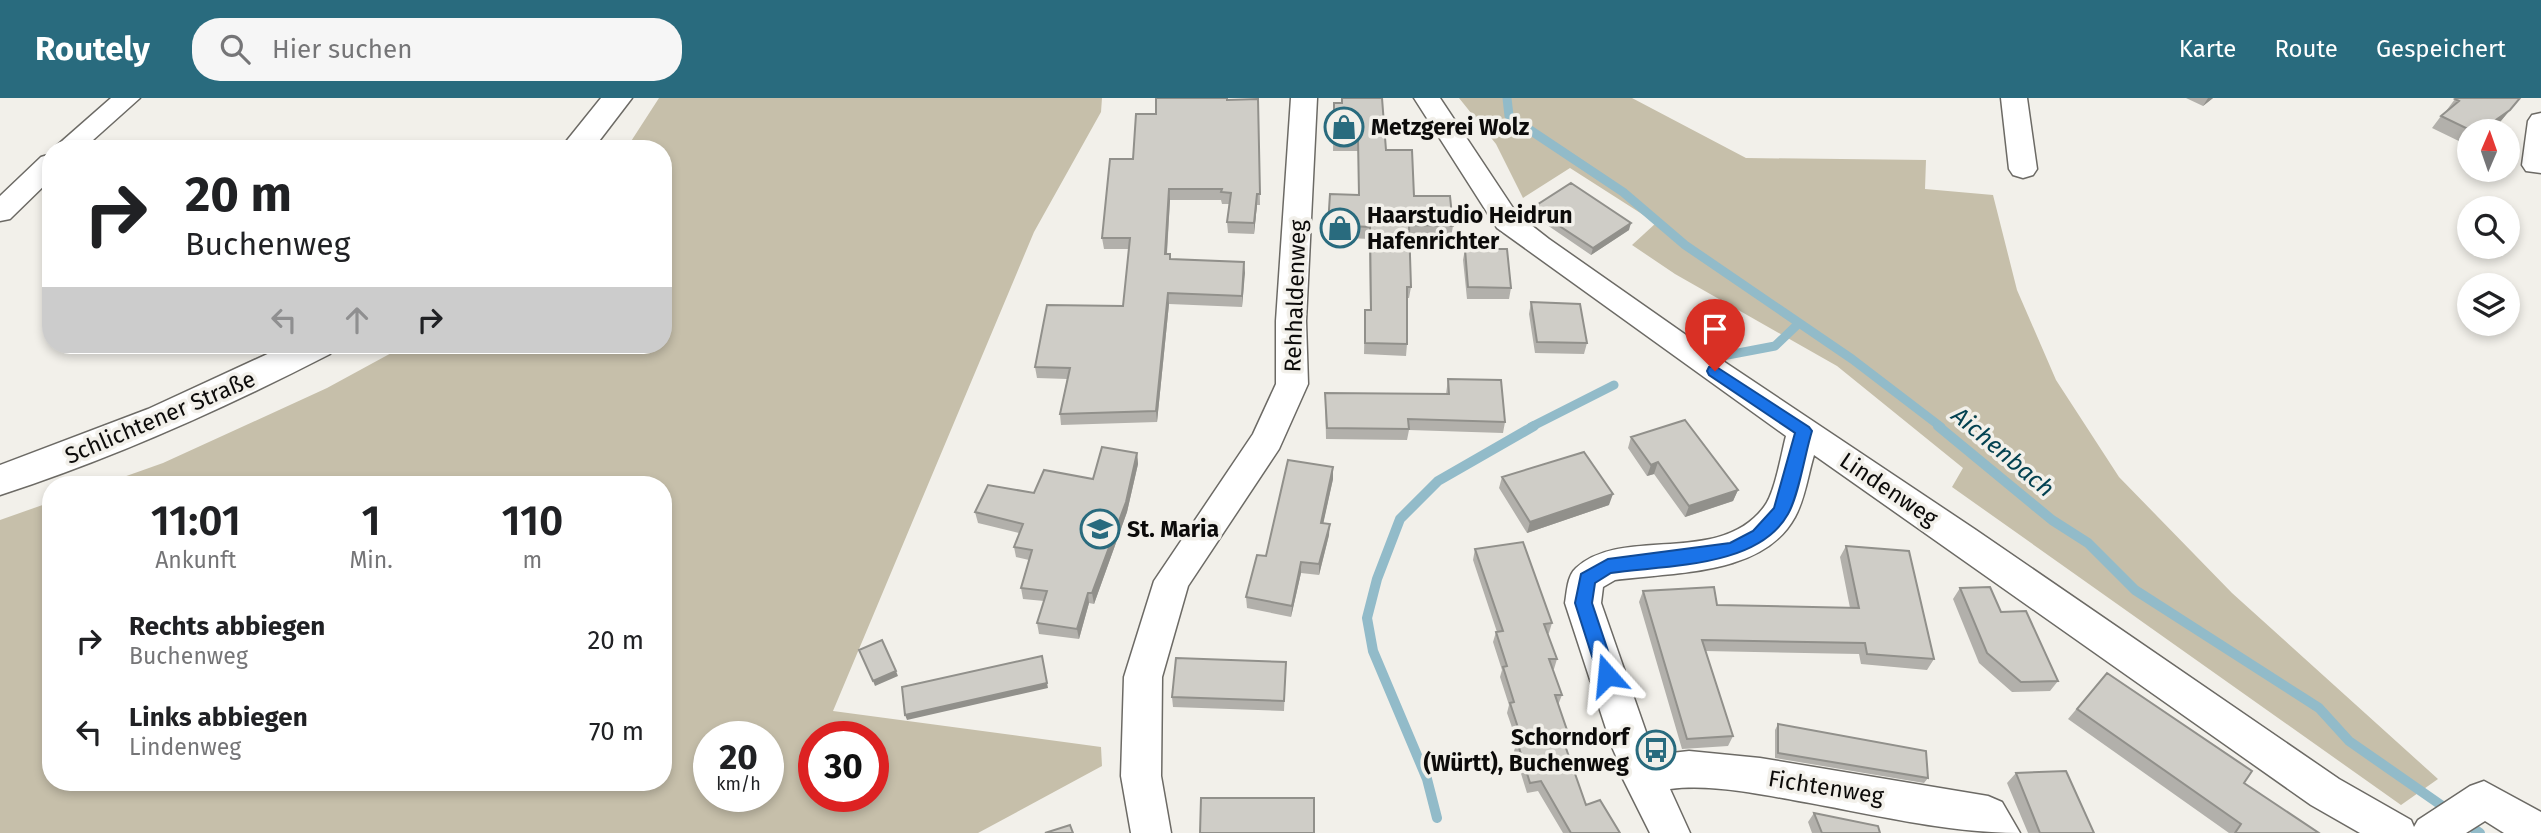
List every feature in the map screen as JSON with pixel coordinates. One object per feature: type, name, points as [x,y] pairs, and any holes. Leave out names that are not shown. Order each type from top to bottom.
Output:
[{"type":"main road","points":[[583,140],[617,98]]},
{"type":"main road","name":"Schlichtener Straße","points":[[0,480],[82,453],[153,424],[234,388],[300,354]]},
{"type":"street","points":[[77,140],[127,98]]},
{"type":"street","name":"Rehhaldenweg","points":[[1151,833],[1141,776],[1143,677],[1172,581],[1267,440],[1292,384],[1291,321],[1304,98]]},
{"type":"street","name":"Lindenweg","points":[[1427,98],[1507,221],[1704,364],[2325,792],[2397,833]]},
{"type":"street","points":[[2014,98],[2023,169]]},
{"type":"street","points":[[2536,165],[2541,121]]},
{"type":"street","points":[[0,212],[42,172]]},
{"type":"street","points":[[1670,833],[1642,775],[1583,603],[1587,579],[1608,566],[1732,550],[1759,536],[1782,511],[1804,431]]},
{"type":"street","name":"Fichtenweg","points":[[1642,775],[1689,769],[1760,776],[1988,815],[2000,833]]},
{"type":"street","points":[[2432,833],[2484,799],[2540,833]]},
{"type":"shaded area","points":[[659,98],[1102,98],[1101,112],[1034,232],[833,711],[1101,747],[1102,766],[978,833],[0,833],[0,520],[42,505],[42,791],[672,791],[672,476],[126,476],[163,463],[327,388],[389,354],[672,354],[672,140],[632,140]]},
{"type":"shaded area","points":[[1459,98],[1632,98],[1746,158],[1926,160],[1925,189],[1993,195],[2017,290],[2056,380],[2119,477],[2232,593],[2438,779],[2401,805],[1952,487],[1963,468],[1837,366],[1675,274],[1632,245],[1656,223],[1570,168],[1523,198],[1496,144]]},
{"type":"building","points":[[1156,98],[1258,99],[1260,194],[1257,194],[1254,223],[1227,222],[1231,193],[1221,192],[1222,189],[1169,189],[1165,254],[1170,254],[1170,259],[1244,262],[1242,296],[1168,293],[1156,411],[1060,414],[1070,368],[1035,367],[1047,305],[1123,306],[1130,238],[1102,238],[1110,159],[1133,159],[1136,114],[1156,114]]},
{"type":"building","points":[[1342,98],[1382,98],[1386,150],[1412,150],[1414,196],[1450,196],[1453,226],[1409,225],[1411,287],[1407,287],[1407,344],[1365,343],[1365,310],[1371,310],[1370,227],[1328,225],[1330,194],[1359,195],[1358,140],[1334,139],[1334,103],[1342,103]]},
{"type":"building","points":[[2520,98],[2497,119],[2457,119],[2457,124],[2441,116],[2459,101],[2455,99]]},
{"type":"building","points":[[1571,183],[1631,223],[1593,248],[1532,208]]},
{"type":"building","points":[[1465,249],[1507,249],[1511,288],[1468,287]]},
{"type":"building","points":[[1531,302],[1580,304],[1587,343],[1537,342]]},
{"type":"building","points":[[1448,379],[1501,380],[1505,422],[1408,419],[1409,429],[1327,428],[1325,393],[1449,394]]},
{"type":"building","points":[[1685,420],[1738,490],[1689,506],[1658,462],[1651,465],[1631,437]]},
{"type":"building","points":[[1102,447],[1137,453],[1126,502],[1092,593],[1088,593],[1077,629],[1037,623],[1047,591],[1021,588],[1032,550],[1014,547],[1023,524],[975,512],[988,485],[1034,493],[1044,470],[1093,479]]},
{"type":"building","points":[[1584,452],[1613,494],[1530,522],[1502,477]]},
{"type":"building","points":[[1288,460],[1333,467],[1321,523],[1330,524],[1319,564],[1301,562],[1292,606],[1246,597],[1257,555],[1266,556]]},
{"type":"building","points":[[1523,542],[1552,623],[1544,624],[1557,659],[1549,659],[1562,695],[1555,695],[1568,733],[1561,734],[1586,805],[1600,800],[1620,833],[1571,833],[1541,781],[1530,783],[1517,741],[1522,740],[1510,703],[1514,702],[1503,667],[1507,666],[1496,632],[1503,631],[1475,549]]},
{"type":"building","points":[[1846,546],[1909,551],[1934,659],[1867,654],[1865,643],[1702,640],[1733,736],[1687,739],[1643,591],[1714,587],[1717,605],[1859,608]]},
{"type":"building","points":[[1990,587],[2001,612],[2026,611],[2058,681],[2021,682],[1987,653],[1960,588]]},
{"type":"building","points":[[882,640],[896,671],[873,681],[859,650]]},
{"type":"building","points":[[1042,656],[1047,683],[905,715],[902,687]]},
{"type":"building","points":[[1176,658],[1286,662],[1284,701],[1172,697]]},
{"type":"building","points":[[2107,673],[2252,771],[2244,783],[2319,833],[2235,833],[2241,824],[2077,709]]},
{"type":"building","points":[[1778,724],[1926,751],[1928,778],[1778,753]]},
{"type":"building","points":[[2066,771],[2094,833],[2040,833],[2016,773]]},
{"type":"building","points":[[1201,798],[1314,798],[1314,833],[1200,833]]},
{"type":"building","points":[[1814,813],[1878,826],[1880,833],[1822,833]]},
{"type":"building","points":[[1070,825],[1073,833],[1045,833]]},
{"type":"waterway","name":"Aichenbach","points":[[1507,98],[1509,116],[1623,192],[1685,245],[1852,359],[1941,427]]},
{"type":"waterway","points":[[1717,357],[1775,346],[1798,324]]},
{"type":"waterway","points":[[1531,427],[1614,385]]},
{"type":"waterway","points":[[1437,818],[1427,779],[1373,651],[1367,618],[1377,579],[1400,519],[1438,481],[1534,426]]},
{"type":"waterway","name":"Aichenbach","points":[[1938,426],[2052,520],[2088,543],[2135,590],[2319,708],[2349,741],[2451,812]]},
{"type":"waterway","name":"Aichenbach","points":[[2463,821],[2480,833]]},
{"type":"place","name":"Metzgerei Wolz","points":[[1344,127]]},
{"type":"place","name":"Haarstudio Heidrun Hafenrichter","points":[[1340,228]]},
{"type":"place","name":"St. Maria","points":[[1100,529]]},
{"type":"place","name":"Schorndorf (Württ), Buchenweg","points":[[1656,750]]},
{"type":"route","points":[[1607,675],[1583,603],[1587,579],[1608,566],[1732,550],[1759,536],[1782,511],[1804,431],[1715,371]]}]
